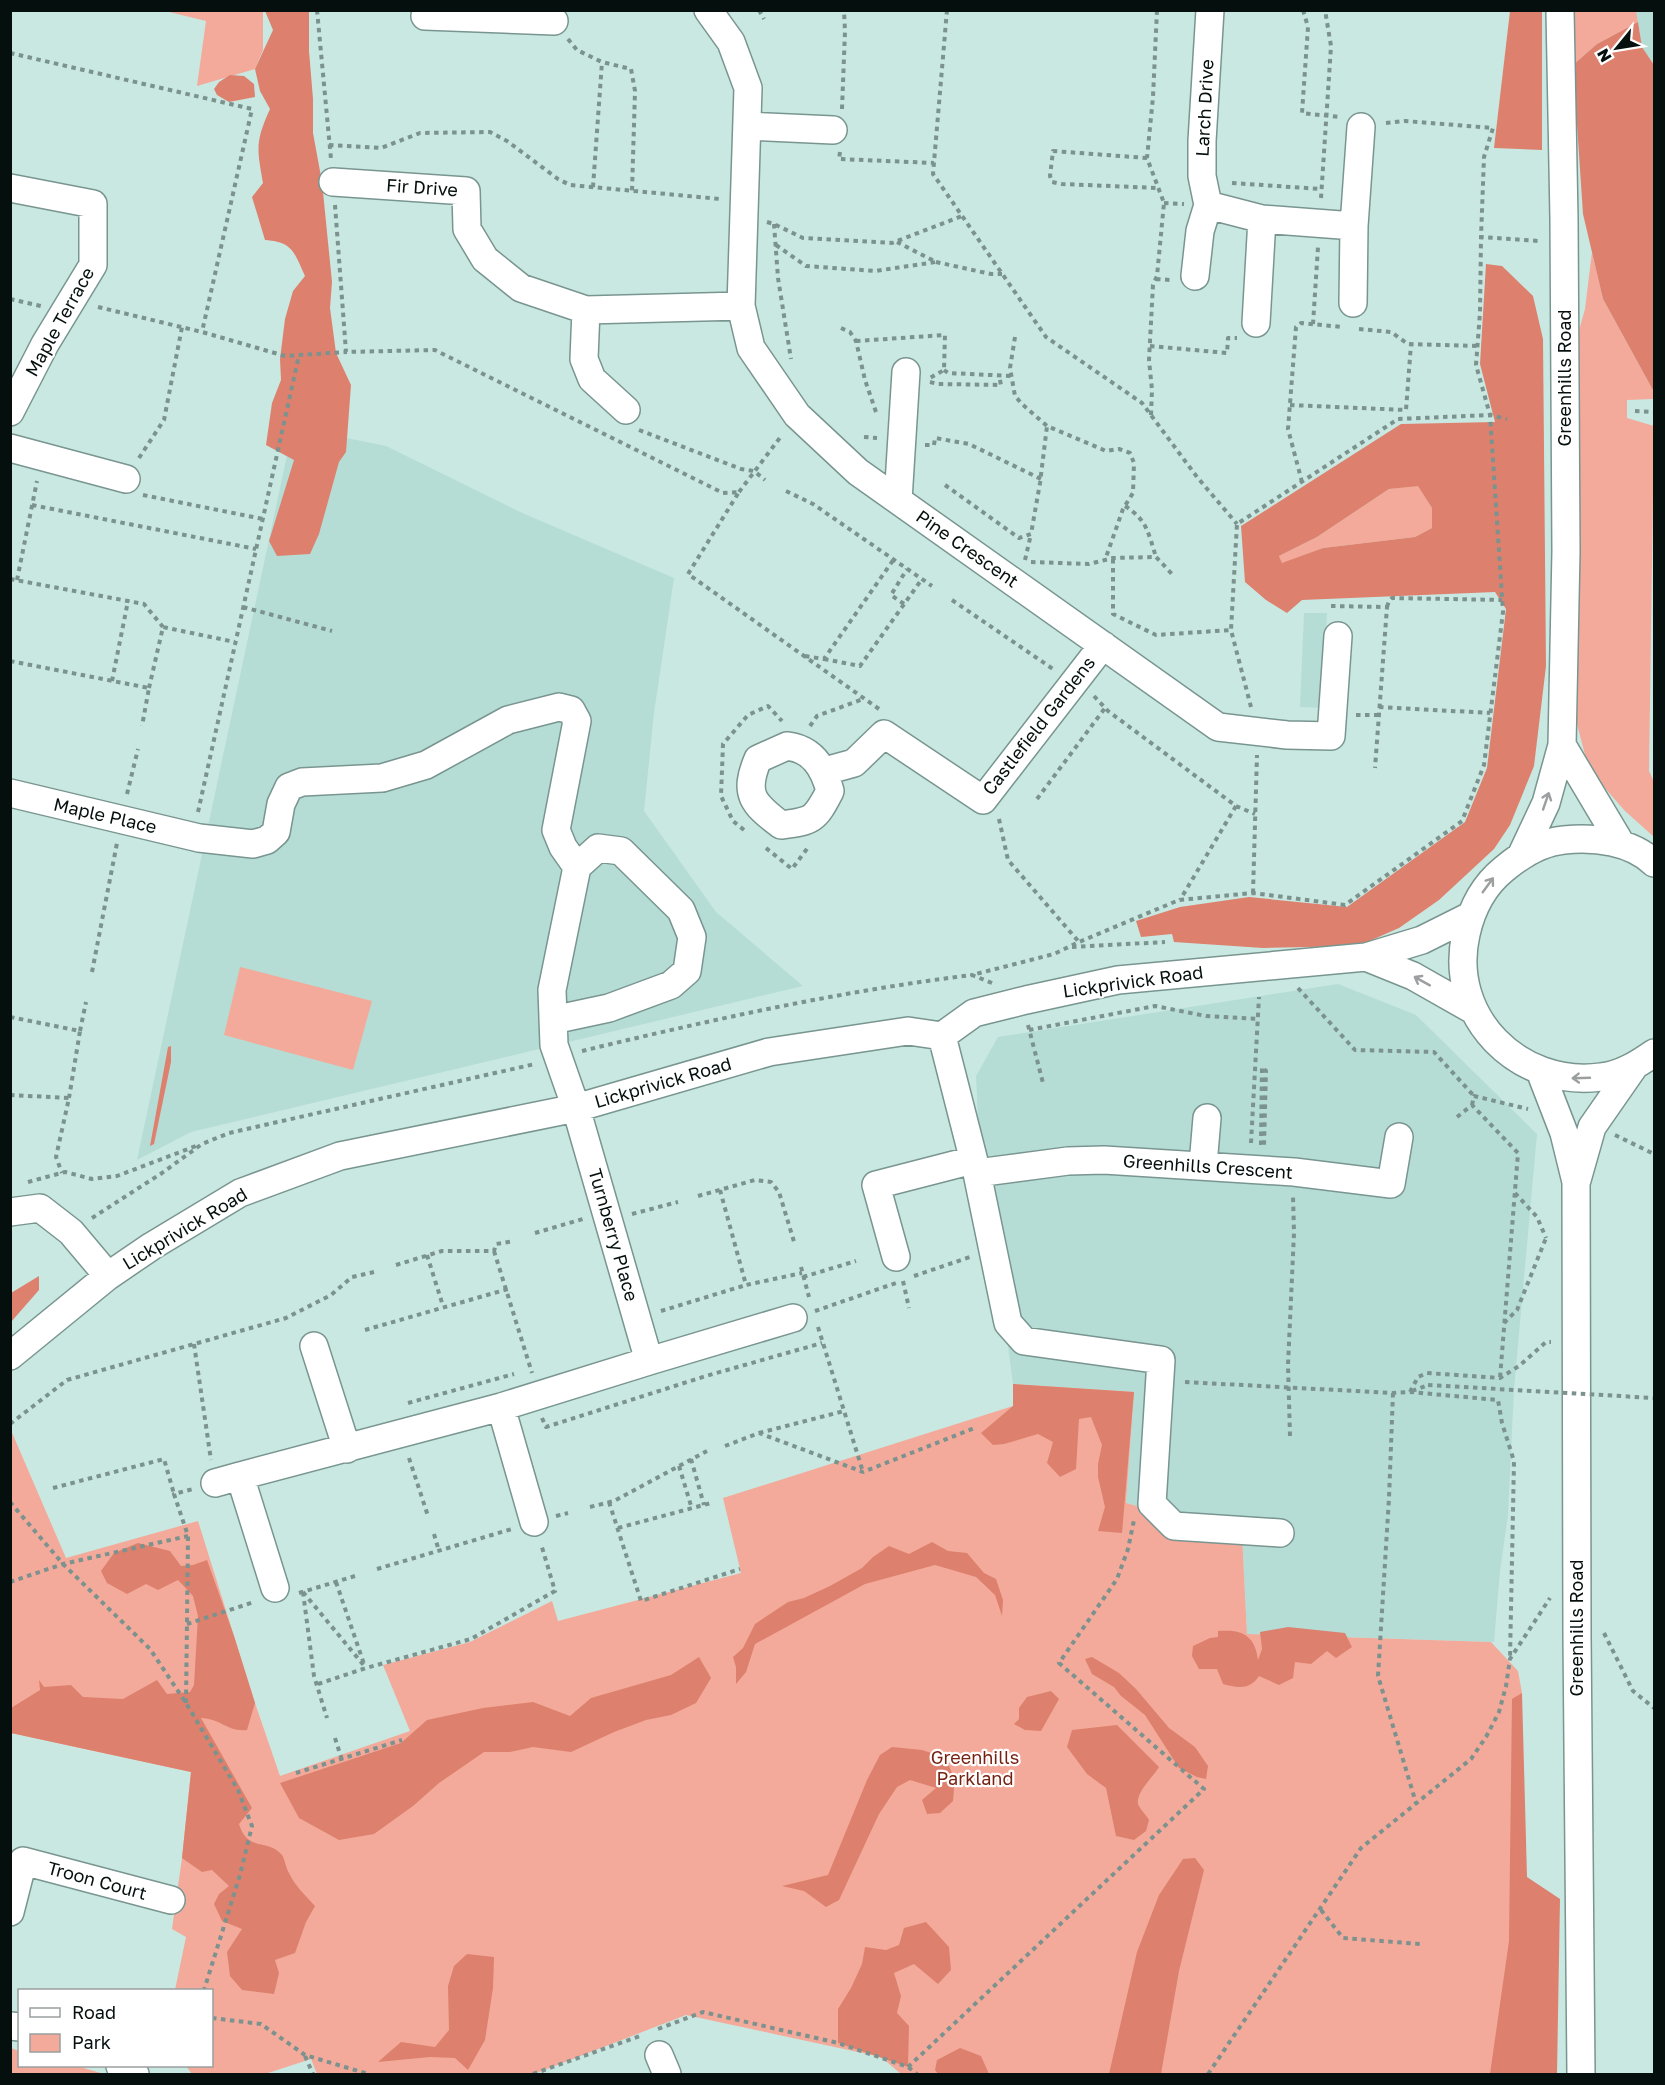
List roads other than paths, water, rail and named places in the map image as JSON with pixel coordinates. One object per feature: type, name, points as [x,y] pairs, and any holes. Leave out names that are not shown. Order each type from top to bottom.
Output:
[{"type":"street","name":"Pine Crescent","points":[[708,10],[731,42],[748,88],[741,306],[751,348],[797,415],[858,472],[1218,727],[1287,735],[1340,736],[1338,636]]},
{"type":"street","name":"Larch Drive","points":[[1195,276],[1200,231],[1209,205],[1203,176],[1202,141],[1210,10]]},
{"type":"street","name":"Greenhills Road","points":[[1522,854],[1546,803],[1562,745],[1566,551],[1560,10]]},
{"type":"street","points":[[425,16],[513,14],[554,21]]},
{"type":"street","points":[[748,126],[838,133]]},
{"type":"street","points":[[1350,315],[1361,127]]},
{"type":"street","name":"Fir Drive","points":[[333,182],[466,191],[467,229],[485,259],[521,288],[586,310],[741,306]]},
{"type":"street","name":"Maple Terrace","points":[[10,188],[93,204],[93,265],[45,344],[10,412]]},
{"type":"street","points":[[1209,205],[1262,219],[1354,226]]},
{"type":"street","points":[[1256,322],[1262,219]]},
{"type":"street","points":[[586,310],[584,359],[592,379],[627,424]]},
{"type":"street","points":[[898,500],[902,444],[916,376]]},
{"type":"street","points":[[10,448],[126,479]]},
{"type":"street","name":"Castlefield Gardens","points":[[825,771],[854,763],[884,734],[983,800],[1103,645]]},
{"type":"street","name":"Maple Place","points":[[10,794],[196,837],[253,844],[267,840],[276,832],[281,804],[289,787],[302,782],[382,778],[426,765],[508,720],[559,707],[571,710],[578,721],[556,830],[562,847],[577,867]]},
{"type":"street","points":[[1562,745],[1621,844]]},
{"type":"street","points":[[788,746],[804,749],[825,771],[830,791],[819,813],[806,822],[781,825],[762,811],[750,791],[751,776],[758,759],[788,746]]},
{"type":"street","points":[[1644,1060],[1603,1077],[1571,1079],[1540,1071],[1513,1057],[1490,1035],[1473,1010],[1464,979],[1462,947],[1470,916],[1489,881],[1522,854],[1554,841],[1588,838],[1621,844],[1654,863]]},
{"type":"street","points":[[553,1020],[609,1008],[671,985],[687,971],[692,937],[681,910],[621,851],[598,848],[577,867]]},
{"type":"street","name":"Turnberry Place","points":[[577,867],[552,990],[554,1045],[576,1108],[649,1361]]},
{"type":"street","name":"Lickprivick Road","points":[[10,1356],[108,1276],[152,1246],[240,1193],[340,1156],[576,1108],[769,1052],[908,1031],[942,1036],[974,1013],[1118,980],[1366,957],[1422,940],[1470,916]]},
{"type":"street","name":"Lickprivick Road","points":[[1366,957],[1413,976],[1473,1010]]},
{"type":"street","points":[[942,1036],[975,1166],[1008,1323],[1024,1341],[1161,1360],[1152,1504],[1174,1526],[1280,1533]]},
{"type":"street","name":"Greenhills Road","points":[[1576,1182],[1592,1127],[1644,1060]]},
{"type":"street","name":"Greenhills Road","points":[[1540,1071],[1564,1133],[1576,1182],[1576,1636],[1581,2074]]},
{"type":"street","points":[[1203,1165],[1207,1118]]},
{"type":"street","name":"Greenhills Crescent","points":[[897,1257],[876,1185],[975,1166],[1095,1160],[1294,1172],[1391,1184],[1399,1137]]},
{"type":"street","points":[[10,1212],[40,1208],[71,1232],[108,1276]]},
{"type":"street","points":[[275,1588],[228,1479],[501,1407],[805,1310]]},
{"type":"street","points":[[314,1346],[347,1449]]},
{"type":"street","points":[[501,1407],[534,1522]]},
{"type":"street","name":"Troon Court","points":[[10,1912],[17,1859],[171,1900]]},
{"type":"park label","name":"Greenhills Parkland","points":[[975,1768]]}]
